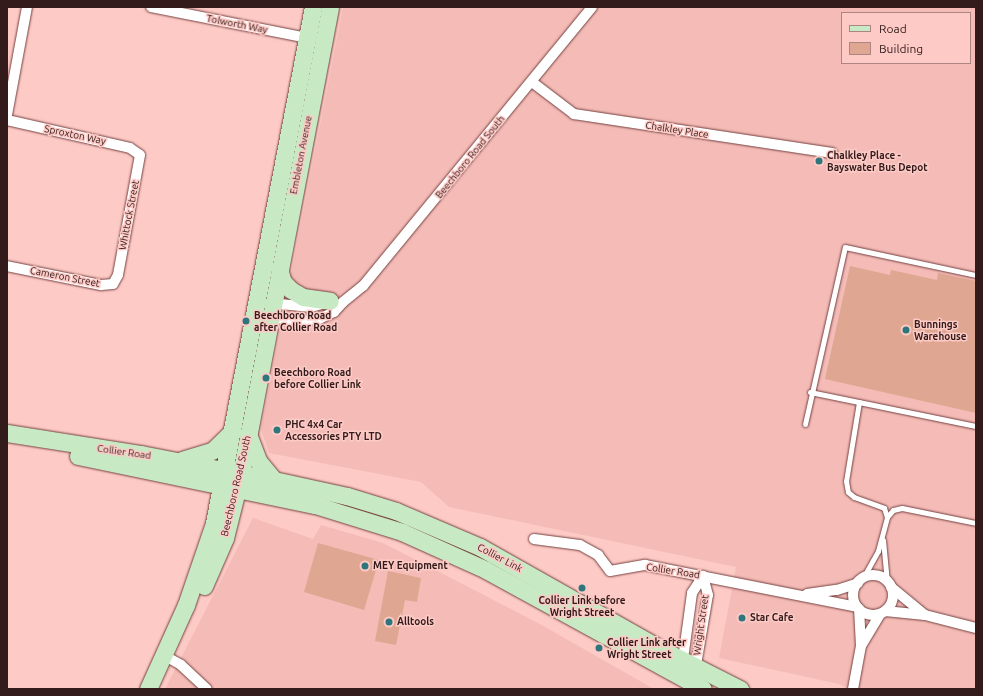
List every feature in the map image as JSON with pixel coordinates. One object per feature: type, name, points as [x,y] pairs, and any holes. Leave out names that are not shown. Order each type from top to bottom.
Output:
[{"type":"main road","name":"Embleton Avenue","points":[[264,309],[272,220],[313,7]]},
{"type":"main road","name":"Embleton Avenue","points":[[264,309],[279,269],[330,7]]},
{"type":"main road","points":[[272,220],[282,205],[286,192],[294,190]]},
{"type":"main road","points":[[279,269],[283,282],[291,290],[302,297],[336,301]]},
{"type":"main road","name":"Beechboro Road South","points":[[168,649],[182,628],[218,556],[264,309]]},
{"type":"main road","points":[[178,461],[212,451],[240,432],[259,462],[274,480]]},
{"type":"main road","name":"Collier Road","points":[[7,433],[178,461],[231,480]]},
{"type":"main road","name":"Collier Road","points":[[7,442],[192,479],[231,480]]},
{"type":"main road","points":[[192,479],[207,496],[214,523]]},
{"type":"main road","name":"Beechboro Road South","points":[[148,689],[168,649],[198,575],[214,523],[231,480]]},
{"type":"main road","name":"Collier Link","points":[[231,480],[274,480],[371,503],[445,530],[524,571],[740,689]]},
{"type":"main road","name":"Collier Link","points":[[231,480],[337,510],[439,547],[703,689]]},
{"type":"street","points":[[7,115],[27,7]]},
{"type":"street","name":"Tolworth Way","points":[[151,7],[170,9],[324,41]]},
{"type":"street","name":"Beechboro Road South","points":[[264,309],[311,307],[336,301],[372,277],[592,7]]},
{"type":"street","name":"Chalkley Place","points":[[532,82],[574,114],[832,153]]},
{"type":"street","name":"Sproxton Way","points":[[7,120],[130,148],[140,155]]},
{"type":"street","name":"Whittock Street","points":[[118,275],[140,155]]},
{"type":"street","name":"Cameron Street","points":[[7,266],[101,285],[113,284],[118,275]]},
{"type":"street","name":"Collier Road","points":[[534,539],[580,545],[598,556],[610,571],[645,565],[797,594],[858,608]]},
{"type":"street","name":"Wright Street","points":[[689,662],[708,595],[703,576]]},
{"type":"street","name":"Wright Street","points":[[689,662],[692,593],[703,576]]},
{"type":"street","points":[[853,689],[861,646],[858,608],[853,594],[860,580],[876,576],[889,584],[925,615]]},
{"type":"street","name":"Collier Road","points":[[797,594],[823,593],[860,580]]},
{"type":"street","points":[[861,646],[892,600],[889,584]]},
{"type":"street","points":[[858,608],[867,614],[883,612],[925,615],[976,628]]},
{"type":"street","points":[[168,649],[181,665],[207,689]]},
{"type":"lane","points":[[805,424],[810,392],[845,247],[976,275]]},
{"type":"lane","points":[[810,392],[976,426]]},
{"type":"lane","points":[[860,402],[846,480],[848,492],[854,497],[884,508],[887,517],[883,539],[889,584]]},
{"type":"lane","points":[[887,517],[893,510],[902,508],[976,523]]},
{"type":"lane","points":[[860,580],[883,539]]},
{"type":"shaded area","points":[[343,7],[976,7],[976,689],[848,689],[839,684],[719,658],[736,567],[449,507],[421,482],[269,453],[261,429]]},
{"type":"shaded area","points":[[253,518],[313,539],[321,525],[383,543],[538,623],[654,689],[165,689]]},
{"type":"building","name":"Bunnings Warehouse","points":[[850,266],[890,275],[891,270],[937,280],[938,273],[976,281],[976,413],[825,379]]},
{"type":"building","points":[[318,543],[379,560],[364,610],[304,592]]},
{"type":"building","name":"Alltools","points":[[388,571],[421,578],[417,602],[405,600],[396,645],[375,641]]},
{"type":"place","name":"Chalkley Place - Bayswater Bus Depot","points":[[819,161]]},
{"type":"place","name":"Beechboro Road after Collier Road","points":[[246,321]]},
{"type":"place","name":"Bunnings Warehouse","points":[[906,330]]},
{"type":"place","name":"Beechboro Road before Collier Link","points":[[266,378]]},
{"type":"place","name":"PHC 4x4 Car Accessories PTY LTD","points":[[277,430]]},
{"type":"place","name":"MEY Equipment","points":[[365,566]]},
{"type":"place","name":"Collier Link before Wright Street","points":[[582,588]]},
{"type":"place","name":"Star Cafe","points":[[742,618]]},
{"type":"place","name":"Alltools","points":[[389,622]]},
{"type":"place","name":"Collier Link after Wright Street","points":[[599,648]]}]
